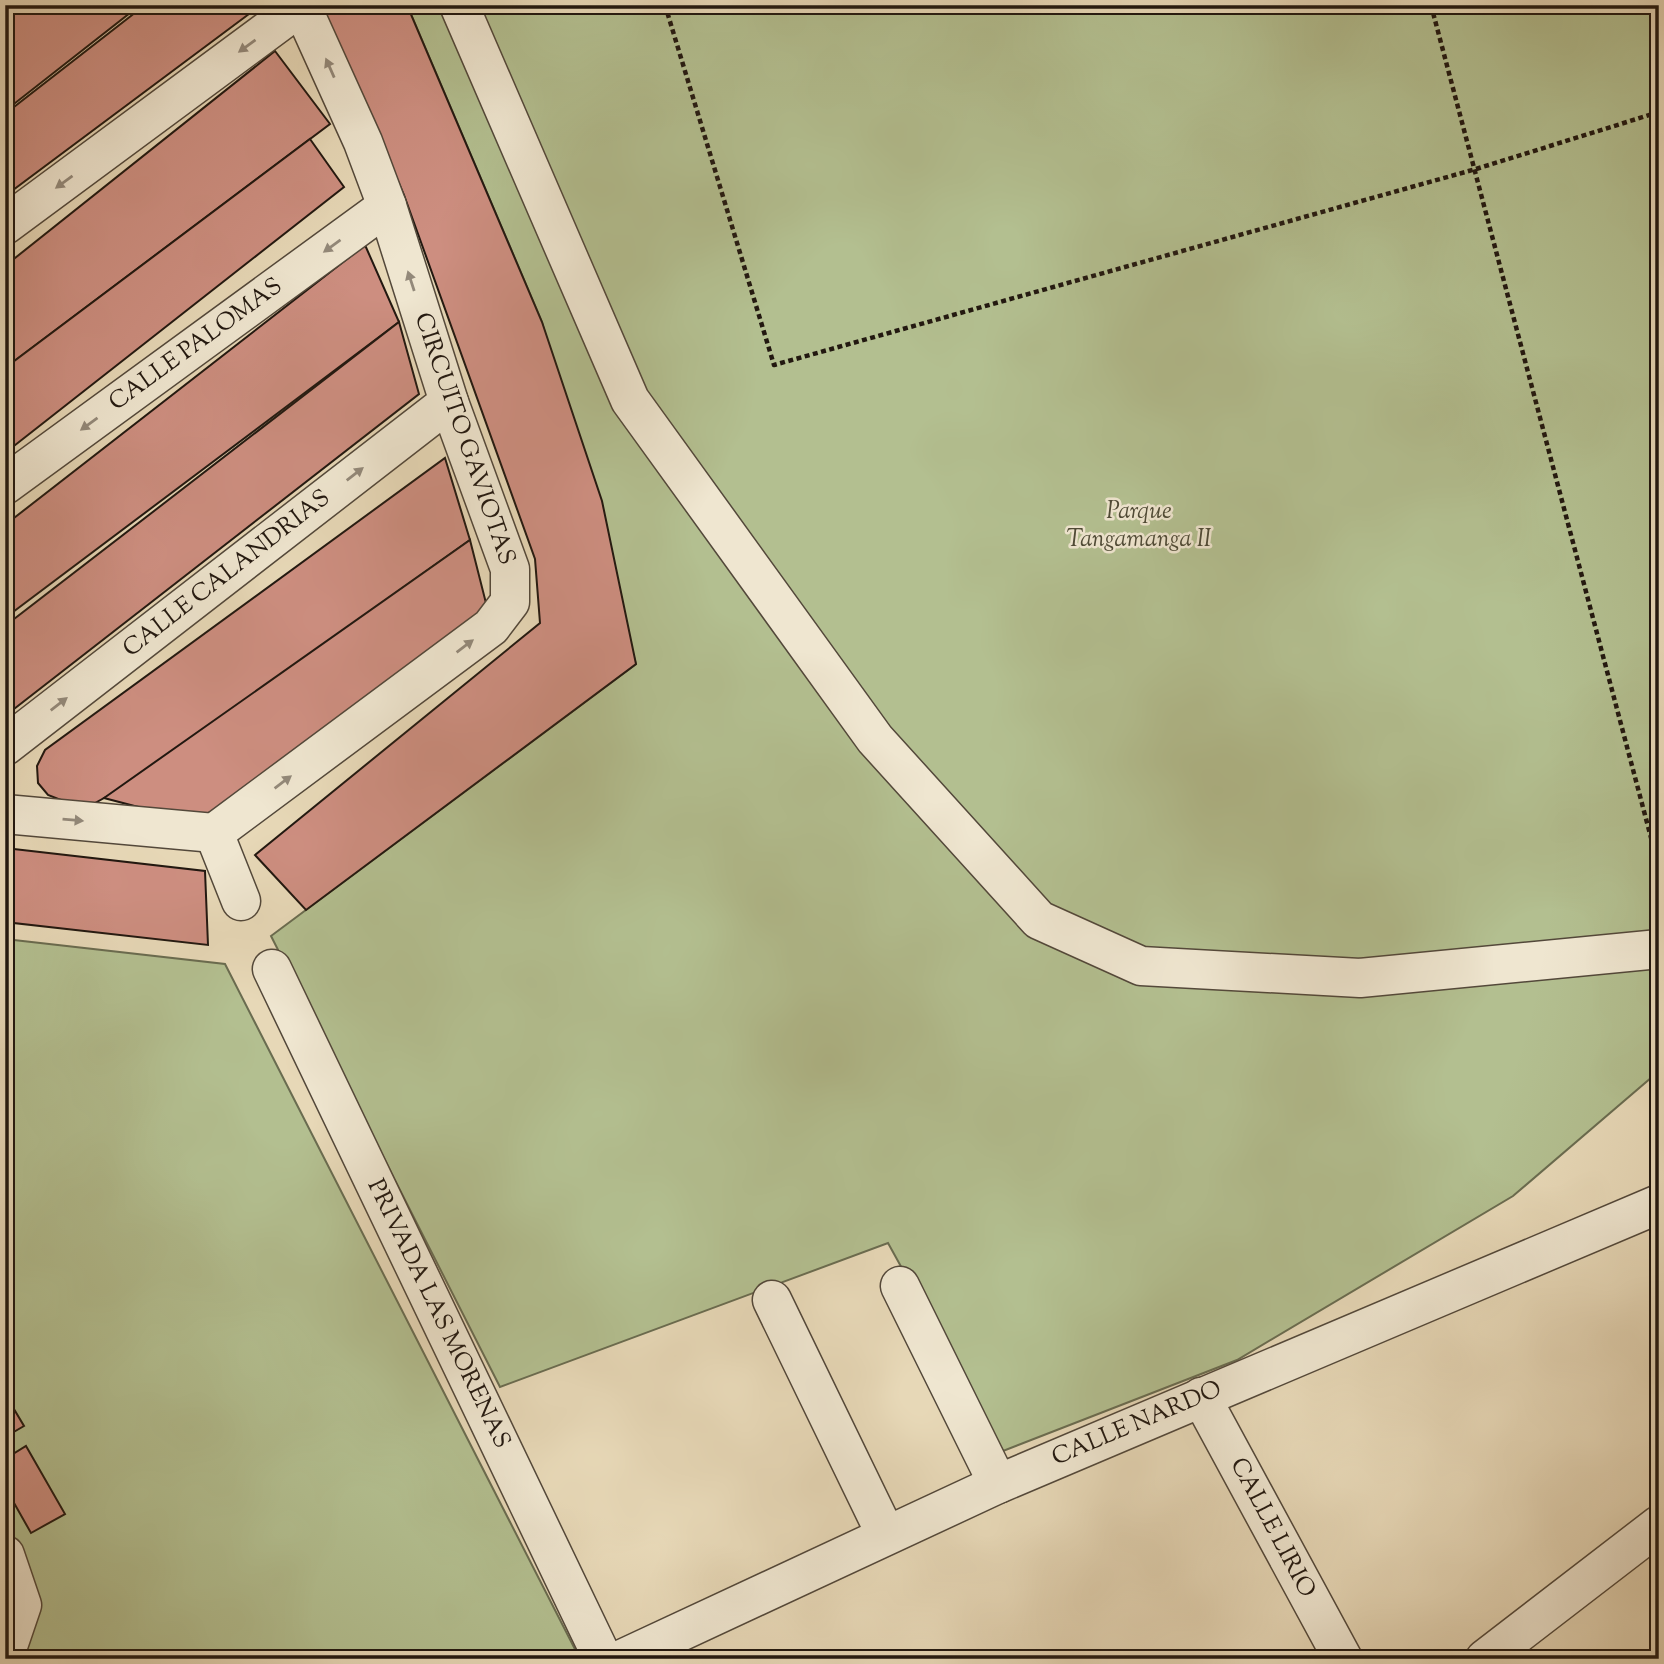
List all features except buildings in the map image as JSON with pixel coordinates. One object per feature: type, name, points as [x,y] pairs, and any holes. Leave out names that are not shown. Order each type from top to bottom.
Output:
[{"type":"street","points":[[459,5],[631,400],[875,738],[1039,920],[1141,966],[1360,978],[1659,949]]},
{"type":"street","name":"CIRCUITO GAVIOTAS","points":[[5,225],[301,6],[363,142],[387,206],[449,402],[510,569],[510,602],[491,627],[214,833]]},
{"type":"street","name":"CALLE PALOMAS","points":[[5,485],[387,206]]},
{"type":"street","name":"CALLE CALANDRIAS","points":[[5,746],[449,402]]},
{"type":"street","points":[[5,814],[214,833],[241,901]]},
{"type":"street","name":"PRIVADA LAS MORENAS","points":[[272,969],[603,1659]]},
{"type":"street","name":"CALLE NARDO","points":[[622,1659],[998,1484],[1659,1204]]},
{"type":"street","points":[[900,1286],[998,1484]]},
{"type":"street","points":[[772,1300],[886,1535]]},
{"type":"street","name":"CALLE LIRIO","points":[[1201,1397],[1343,1659]]},
{"type":"street","points":[[1485,1659],[1659,1525]]},
{"type":"street","points":[[5,1555],[22,1605],[5,1655]]},
{"type":"path","points":[[665,5],[774,365],[1476,169],[1659,112]]},
{"type":"path","points":[[1431,5],[1659,868]]},
{"type":"green space","name":"Parque Tangamanga II","points":[[407,5],[1659,5],[1659,1071],[1513,1196],[1237,1360],[1003,1451],[888,1243],[500,1387],[271,936],[636,664],[542,322]]},
{"type":"green space","points":[[5,939],[225,964],[580,1659],[5,1659]]}]
